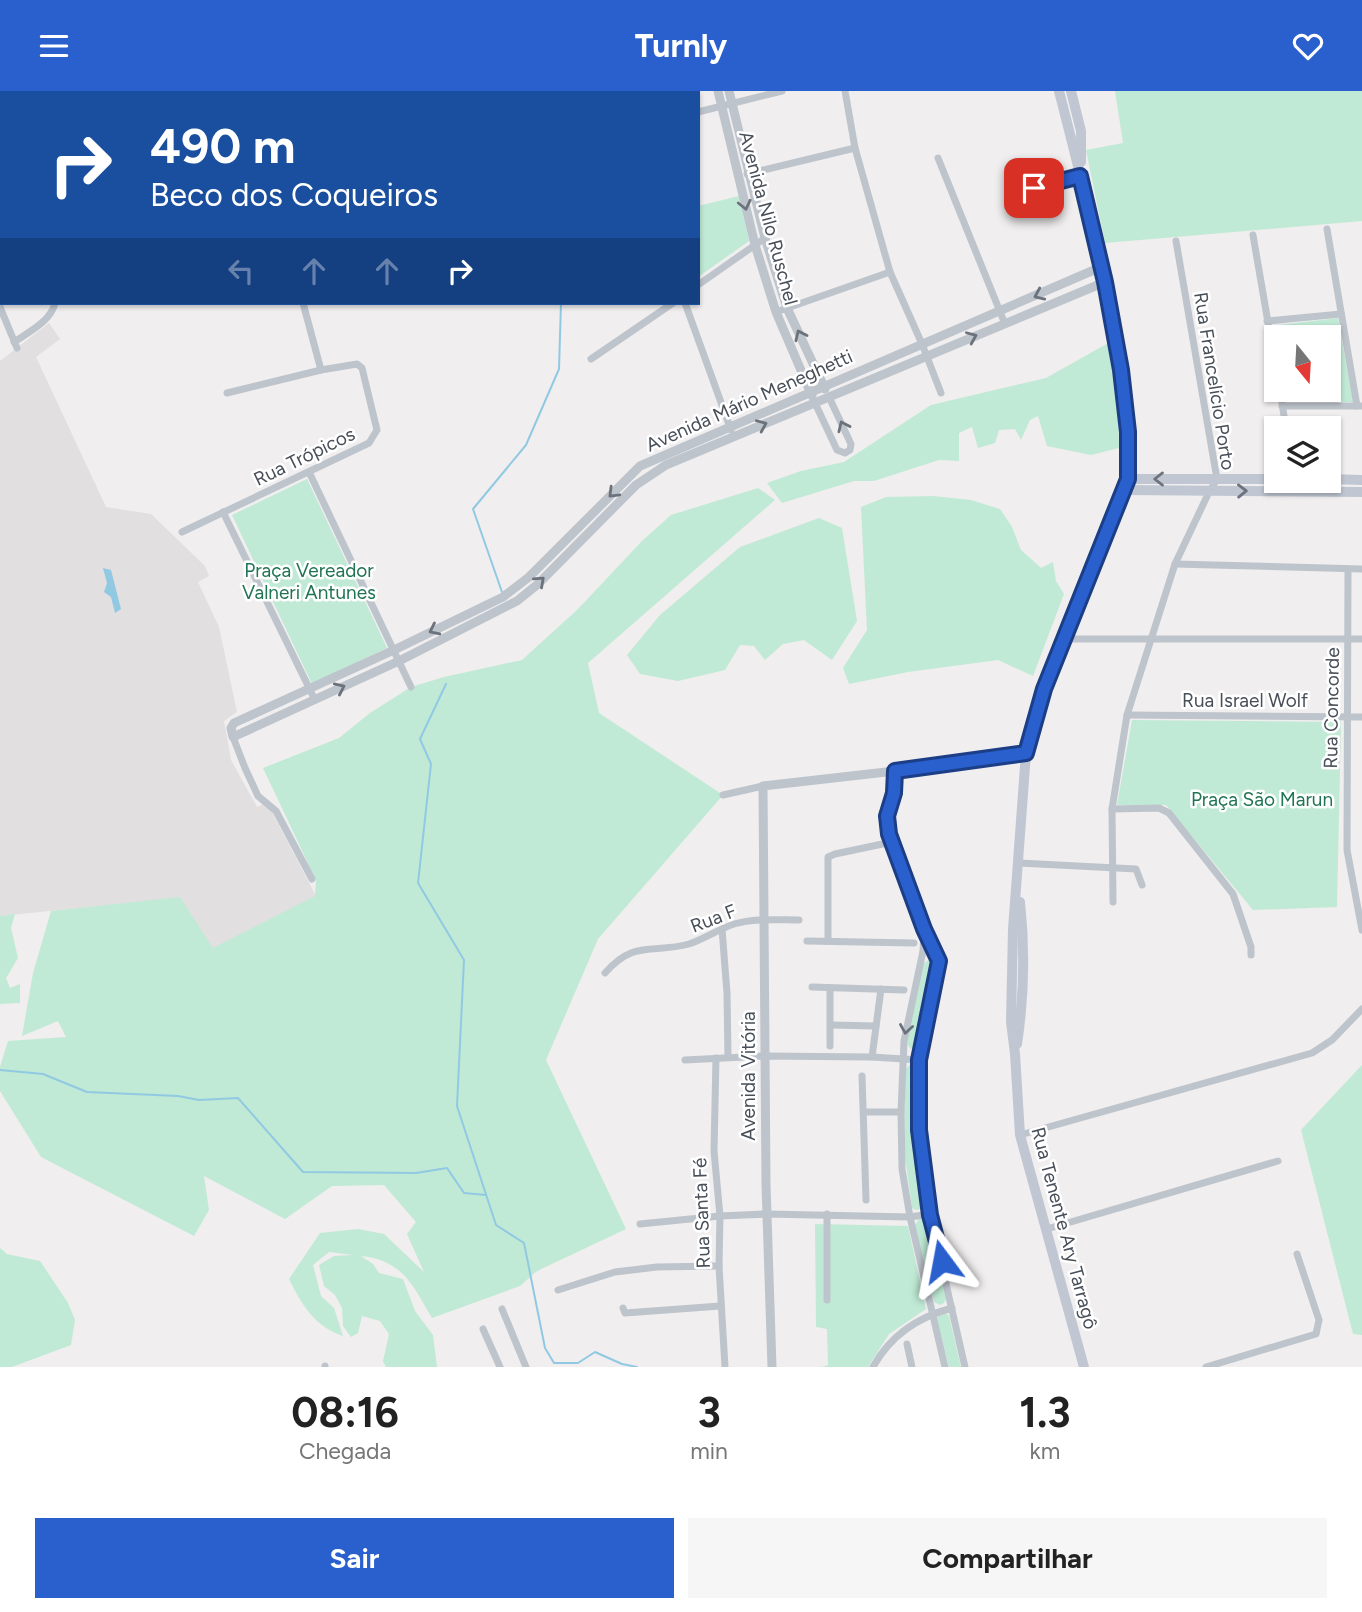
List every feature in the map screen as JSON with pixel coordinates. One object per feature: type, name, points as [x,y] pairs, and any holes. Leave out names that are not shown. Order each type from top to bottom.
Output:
[{"type":"main road","name":"Rua Tenente Ary Tarragô","points":[[1059,91],[1105,282],[1123,382],[1128,432],[1128,479],[1044,689],[1026,753],[1013,929],[1011,1022],[1020,1135],[1084,1367]]},
{"type":"main road","name":"Rua Tenente Ary Tarragô","points":[[1071,91],[1080,129],[1080,176]]},
{"type":"main road","points":[[1069,131],[1074,134],[1080,129]]},
{"type":"main road","points":[[1128,479],[1264,479]]},
{"type":"main road","points":[[1341,479],[1362,480]]},
{"type":"main road","points":[[1124,490],[1209,492],[1264,488]]},
{"type":"main road","points":[[1341,490],[1362,492]]},
{"type":"street","name":"Avenida Nilo Ruschel","points":[[718,91],[755,245],[776,312],[837,450],[845,453],[850,450],[851,444],[787,308],[765,238],[729,91]]},
{"type":"street","points":[[700,111],[782,91]]},
{"type":"street","points":[[845,91],[855,148],[890,272],[941,393]]},
{"type":"street","points":[[738,177],[855,148]]},
{"type":"street","points":[[938,157],[1006,324]]},
{"type":"street","points":[[1011,194],[1080,176]]},
{"type":"street","points":[[1282,406],[1359,405],[1340,314],[1327,229]]},
{"type":"street","points":[[1253,235],[1268,325]]},
{"type":"street","points":[[700,284],[765,238]]},
{"type":"street","name":"Rua Francelício Porto","points":[[1112,902],[1112,809],[1127,715],[1175,564],[1217,479],[1176,241]]},
{"type":"street","name":"Avenida Mário Meneghetti","points":[[1101,267],[640,466],[529,577],[510,591],[394,650],[234,723],[231,728],[233,737],[399,661],[517,601],[538,584],[636,485],[666,465],[1105,282]]},
{"type":"street","points":[[776,312],[890,272]]},
{"type":"street","points":[[0,307],[16,345],[46,320],[55,305]]},
{"type":"street","points":[[227,393],[321,370],[304,305]]},
{"type":"street","points":[[591,359],[670,305]]},
{"type":"street","points":[[686,305],[734,436]]},
{"type":"street","points":[[1267,321],[1340,314]]},
{"type":"street","name":"Rua Trópicos","points":[[182,531],[369,443],[377,430],[362,368],[357,364],[321,370]]},
{"type":"street","points":[[1282,403],[1284,416]]},
{"type":"street","points":[[640,466],[646,478]]},
{"type":"street","points":[[309,472],[411,687]]},
{"type":"street","points":[[223,512],[315,700]]},
{"type":"street","points":[[575,531],[583,539]]},
{"type":"street","points":[[1175,564],[1362,569]]},
{"type":"street","name":"Rua Concorde","points":[[1348,569],[1347,850],[1362,930]]},
{"type":"street","points":[[510,591],[517,601]]},
{"type":"street","points":[[1063,639],[1362,639]]},
{"type":"street","name":"Rua Israel Wolf","points":[[1127,715],[1362,717]]},
{"type":"street","points":[[233,737],[258,796],[276,811],[312,879]]},
{"type":"street","points":[[723,795],[763,786],[1026,753]]},
{"type":"street","points":[[895,771],[894,793],[887,816],[889,834],[939,966],[919,1060],[919,1130],[930,1215],[965,1367]]},
{"type":"street","name":"Avenida Vitória","points":[[763,786],[767,1214],[772,1367]]},
{"type":"street","points":[[1112,809],[1159,808],[1169,813],[1238,902],[1251,955]]},
{"type":"street","points":[[828,941],[828,857],[892,842]]},
{"type":"street","points":[[1019,863],[1136,869],[1142,885]]},
{"type":"street","name":"Rua F","points":[[605,973],[617,959],[633,952],[690,944],[738,923],[799,920]]},
{"type":"street","points":[[722,929],[728,1057]]},
{"type":"street","points":[[924,929],[922,958],[909,1009],[903,1058],[902,1169],[910,1217],[945,1367]]},
{"type":"street","points":[[807,941],[914,943]]},
{"type":"street","points":[[922,958],[930,954],[938,959]]},
{"type":"street","points":[[812,987],[904,990]]},
{"type":"street","points":[[830,988],[830,1046]]},
{"type":"street","points":[[872,1057],[881,989]]},
{"type":"street","points":[[1020,1135],[1312,1053],[1332,1041],[1362,1009]]},
{"type":"street","points":[[831,1025],[876,1026]]},
{"type":"street","points":[[685,1060],[765,1056],[919,1060]]},
{"type":"street","name":"Rua Santa Fé","points":[[716,1058],[714,1151],[720,1216],[720,1306],[724,1367]]},
{"type":"street","points":[[862,1076],[866,1200]]},
{"type":"street","points":[[864,1112],[901,1112]]},
{"type":"street","points":[[1046,1229],[1278,1161]]},
{"type":"street","points":[[640,1224],[767,1214],[910,1217],[930,1215]]},
{"type":"street","points":[[827,1214],[827,1300]]},
{"type":"street","points":[[1206,1367],[1316,1333],[1319,1320],[1297,1254]]},
{"type":"street","points":[[558,1290],[615,1272],[657,1267],[719,1266]]},
{"type":"street","points":[[623,1308],[625,1313],[720,1306]]},
{"type":"street","points":[[873,1367],[894,1337],[933,1313],[953,1308]]},
{"type":"street","points":[[502,1309],[526,1367]]},
{"type":"street","points":[[483,1329],[500,1367]]},
{"type":"street","points":[[907,1344],[912,1367]]},
{"type":"shaded area","points":[[49,323],[60,339],[36,357],[106,507],[151,514],[205,566],[209,576],[198,582],[219,627],[237,712],[224,721],[231,760],[257,807],[263,804],[272,812],[316,896],[213,949],[180,898],[0,916],[0,361]]},
{"type":"green space","points":[[1115,91],[1362,91],[1362,221],[1105,243],[1086,150],[1123,143]]},
{"type":"green space","points":[[739,196],[749,241],[700,276],[700,206]]},
{"type":"green space","points":[[1338,318],[1339,325],[1278,325]]},
{"type":"green space","points":[[1341,335],[1353,402],[1341,402]]},
{"type":"green space","points":[[1110,342],[1118,391],[1119,448],[1091,455],[1047,446],[1038,416],[1030,420],[1021,440],[1015,429],[999,430],[995,443],[978,448],[972,427],[959,433],[959,461],[939,460],[874,481],[854,481],[782,503],[767,483],[801,471],[844,462],[931,405],[1046,378]]},
{"type":"green space","name":"Praça Vereador Valneri Antunes","points":[[307,479],[387,648],[312,684],[232,515]]},
{"type":"green space","points":[[758,488],[775,500],[588,663],[599,713],[723,795],[598,939],[546,1060],[626,1229],[537,1271],[520,1286],[432,1318],[412,1285],[397,1269],[387,1263],[361,1256],[373,1264],[379,1273],[403,1279],[415,1311],[433,1335],[437,1367],[386,1367],[383,1361],[389,1334],[380,1321],[362,1316],[358,1333],[351,1337],[343,1326],[342,1308],[335,1295],[324,1286],[319,1265],[334,1256],[353,1255],[329,1252],[313,1265],[321,1296],[334,1308],[343,1336],[324,1327],[310,1313],[289,1279],[320,1233],[358,1229],[384,1234],[424,1272],[407,1234],[416,1222],[384,1185],[332,1186],[285,1219],[204,1176],[209,1210],[194,1236],[41,1157],[0,1091],[0,1067],[8,1041],[66,1037],[58,1021],[22,1036],[33,973],[51,911],[180,897],[213,948],[315,896],[316,880],[263,768],[339,738],[370,713],[411,687],[522,660],[578,609],[642,541],[671,515]]},
{"type":"green space","points":[[933,496],[971,500],[1000,509],[1012,527],[1021,550],[1041,568],[1053,562],[1056,581],[1064,594],[1033,676],[998,660],[908,672],[849,684],[843,668],[867,630],[861,507],[886,497]]},
{"type":"green space","points":[[819,518],[842,528],[857,621],[832,660],[804,640],[783,644],[765,660],[754,646],[740,645],[725,670],[678,681],[640,674],[627,655],[660,615],[740,547]]},
{"type":"green space","name":"Praça São Marun","points":[[1132,720],[1341,722],[1337,907],[1253,910],[1166,805],[1117,805]]},
{"type":"green space","points":[[15,914],[11,928],[18,958],[6,978],[10,988],[20,984],[20,1003],[0,1004],[0,916]]},
{"type":"green space","points":[[930,959],[935,960],[920,1045],[911,1049],[907,1044],[912,1011],[924,963]]},
{"type":"green space","points":[[910,1065],[916,1067],[916,1135],[924,1204],[921,1209],[916,1210],[912,1208],[904,1149],[905,1069]]},
{"type":"green space","points":[[1362,1065],[1362,1335],[1353,1334],[1301,1130]]},
{"type":"green space","points":[[924,1218],[946,1299],[940,1305],[934,1302],[915,1225],[919,1219]]},
{"type":"green space","points":[[815,1224],[908,1226],[926,1309],[889,1334],[868,1367],[822,1367],[828,1365],[827,1329],[816,1327]]},
{"type":"green space","points":[[0,1248],[7,1254],[40,1261],[68,1303],[75,1320],[71,1345],[12,1367],[0,1367]]},
{"type":"green space","points":[[946,1313],[961,1367],[949,1367],[937,1319],[939,1314]]},
{"type":"water","points":[[103,568],[111,570],[121,609],[115,613],[111,597],[104,592],[107,583]]},
{"type":"waterway","points":[[502,592],[473,509],[526,445],[559,369],[561,305]]},
{"type":"waterway","points":[[446,684],[420,739],[431,764],[418,883],[464,960],[457,1106],[496,1225],[524,1243],[545,1348],[554,1363],[578,1363],[595,1352],[622,1364],[637,1367]]},
{"type":"waterway","points":[[0,1070],[43,1074],[87,1092],[178,1096],[199,1100],[238,1098],[303,1172],[416,1173],[447,1168],[464,1193],[486,1195]]},
{"type":"route","points":[[942,1261],[930,1215],[919,1130],[919,1060],[939,961],[924,929],[889,834],[887,816],[894,793],[895,771],[1026,753],[1044,689],[1128,479],[1128,432],[1121,370],[1105,282],[1080,176],[1034,188]]}]
